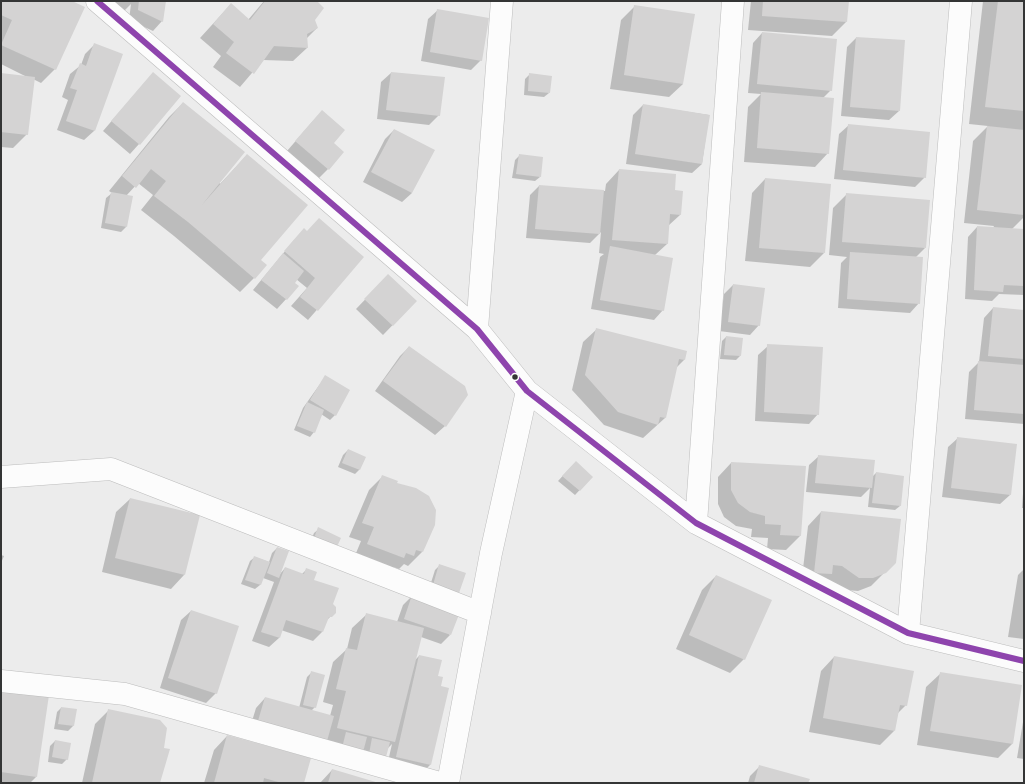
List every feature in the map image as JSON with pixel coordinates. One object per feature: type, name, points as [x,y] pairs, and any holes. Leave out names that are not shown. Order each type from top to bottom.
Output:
[{"type":"street","points":[[96,1],[477,329],[527,391],[696,523],[908,633],[1024,662]]},
{"type":"street","points":[[477,329],[502,1]]},
{"type":"street","points":[[696,523],[733,1]]},
{"type":"street","points":[[908,633],[961,1]]},
{"type":"street","points":[[448,783],[491,553],[527,391]]},
{"type":"street","points":[[1,477],[111,469],[480,613]]},
{"type":"street","points":[[1,681],[126,694],[440,783]]},
{"type":"building","points":[[1,1],[72,1],[85,7],[56,70],[1,45],[12,20],[1,15]]},
{"type":"building","points":[[139,1],[166,1],[163,22],[138,10]]},
{"type":"building","points":[[265,1],[317,1],[324,8],[315,20],[318,28],[307,34],[308,48],[274,46],[254,74],[226,53],[234,42],[213,24],[231,3],[250,20]]},
{"type":"building","points":[[763,1],[849,1],[847,22],[762,16]]},
{"type":"building","points":[[998,1],[1024,1],[1024,111],[985,107]]},
{"type":"building","points":[[634,5],[695,14],[683,84],[624,75]]},
{"type":"building","points":[[437,9],[489,18],[482,61],[430,52]]},
{"type":"building","points":[[762,32],[837,39],[832,91],[757,84]]},
{"type":"building","points":[[856,37],[905,40],[900,111],[850,107]]},
{"type":"building","points":[[94,43],[123,54],[95,131],[66,121],[77,90],[70,88],[80,63],[86,66]]},
{"type":"building","points":[[153,72],[181,96],[140,145],[111,121]]},
{"type":"building","points":[[391,72],[445,77],[440,116],[386,110]]},
{"type":"building","points":[[1,73],[35,77],[28,135],[1,132]]},
{"type":"building","points":[[529,73],[552,76],[550,93],[528,91]]},
{"type":"building","points":[[761,92],[834,98],[829,154],[757,148]]},
{"type":"building","points":[[183,102],[245,152],[201,206],[247,154],[308,205],[261,260],[267,265],[255,279],[188,222],[154,196],[166,181],[151,169],[136,188],[122,176]]},
{"type":"building","points":[[643,104],[710,115],[702,164],[635,154]]},
{"type":"building","points":[[322,110],[345,130],[334,143],[344,152],[329,170],[295,141]]},
{"type":"building","points":[[848,124],[930,132],[926,178],[843,170]]},
{"type":"building","points":[[987,126],[1024,130],[1024,215],[977,210]]},
{"type":"building","points":[[394,129],[435,150],[412,193],[371,172]]},
{"type":"building","points":[[519,154],[543,157],[541,177],[516,174]]},
{"type":"building","points":[[619,169],[676,174],[675,190],[683,191],[681,215],[670,214],[668,244],[612,240]]},
{"type":"building","points":[[765,178],[831,184],[825,253],[759,248]]},
{"type":"building","points":[[539,185],[604,190],[600,234],[535,229]]},
{"type":"building","points":[[111,192],[133,196],[127,227],[105,223]]},
{"type":"building","points":[[846,193],[930,200],[926,248],[842,242]]},
{"type":"building","points":[[319,218],[364,257],[318,311],[300,297],[315,278],[284,251],[304,228],[307,231]]},
{"type":"building","points":[[977,226],[1024,229],[1024,286],[1004,285],[1003,292],[974,290]]},
{"type":"building","points":[[610,246],[673,258],[664,311],[600,300]]},
{"type":"building","points":[[850,252],[923,257],[920,304],[847,299]]},
{"type":"building","points":[[283,253],[304,271],[295,283],[299,286],[287,300],[261,280]]},
{"type":"building","points":[[388,274],[417,301],[393,326],[364,299]]},
{"type":"building","points":[[733,284],[765,288],[760,326],[728,322]]},
{"type":"building","points":[[993,307],[1024,310],[1024,359],[988,356]]},
{"type":"building","points":[[596,328],[687,351],[685,360],[679,359],[666,418],[660,417],[658,425],[618,412],[585,375]]},
{"type":"building","points":[[726,336],[743,338],[741,356],[724,355]]},
{"type":"building","points":[[767,344],[823,347],[819,415],[764,412]]},
{"type":"building","points":[[409,346],[465,386],[468,395],[446,427],[383,381]]},
{"type":"building","points":[[978,361],[1024,365],[1024,414],[974,410]]},
{"type":"building","points":[[325,375],[350,390],[336,416],[310,400]]},
{"type":"building","points":[[307,402],[324,410],[315,433],[297,426]]},
{"type":"building","points":[[957,437],[1017,444],[1011,495],[951,488]]},
{"type":"building","points":[[348,449],[366,457],[360,470],[342,463]]},
{"type":"building","points":[[818,455],[875,460],[872,488],[815,483]]},
{"type":"building","points":[[576,461],[593,477],[580,491],[562,476]]},
{"type":"building","points":[[731,462],[806,466],[801,536],[780,535],[781,525],[765,524],[765,516],[750,512],[738,503],[731,490]]},
{"type":"building","points":[[876,472],[904,476],[901,506],[872,503]]},
{"type":"building","points":[[382,475],[398,481],[397,483],[416,488],[429,496],[436,510],[435,525],[423,552],[416,550],[414,556],[406,553],[404,558],[367,544],[374,527],[362,523]]},
{"type":"building","points":[[130,498],[200,515],[185,575],[115,558]]},
{"type":"building","points":[[821,511],[901,519],[896,563],[886,573],[873,578],[859,578],[842,566],[833,565],[832,574],[814,573]]},
{"type":"building","points":[[318,527],[341,538],[335,551],[313,541]]},
{"type":"building","points":[[277,547],[289,551],[279,578],[267,573]]},
{"type":"building","points":[[254,556],[270,562],[261,585],[245,580]]},
{"type":"building","points":[[439,564],[466,573],[459,593],[433,585]]},
{"type":"building","points":[[285,567],[304,574],[306,568],[317,572],[314,580],[339,588],[333,604],[336,607],[336,613],[332,617],[329,617],[323,632],[286,620],[280,638],[261,632]]},
{"type":"building","points":[[716,575],[772,600],[745,660],[689,635]]},
{"type":"building","points":[[412,595],[460,612],[451,635],[404,619]]},
{"type":"building","points":[[191,610],[239,626],[217,694],[168,678]]},
{"type":"building","points":[[366,613],[424,628],[395,742],[337,728],[346,691],[336,689],[346,648],[357,650]]},
{"type":"building","points":[[419,655],[442,660],[438,676],[443,677],[441,686],[449,688],[431,765],[396,757]]},
{"type":"building","points":[[834,656],[914,671],[907,706],[900,705],[895,731],[823,718]]},
{"type":"building","points":[[311,671],[325,675],[316,708],[303,705]]},
{"type":"building","points":[[940,672],[1022,685],[1013,744],[930,731]]},
{"type":"building","points":[[1,688],[49,695],[37,777],[1,772]]},
{"type":"building","points":[[265,697],[334,716],[327,741],[258,721]]},
{"type":"building","points":[[61,707],[77,709],[74,726],[58,724]]},
{"type":"building","points":[[108,709],[160,720],[167,728],[164,748],[170,749],[160,783],[92,783]]},
{"type":"building","points":[[346,732],[367,737],[363,752],[342,748]]},
{"type":"building","points":[[227,735],[311,758],[304,783],[282,783],[264,778],[263,783],[214,783]]},
{"type":"building","points":[[372,738],[390,742],[386,757],[369,754]]},
{"type":"building","points":[[55,740],[71,743],[68,760],[52,757]]},
{"type":"building","points":[[759,765],[810,779],[808,783],[754,783]]},
{"type":"building","points":[[332,769],[379,783],[328,783]]},
{"type":"transit line","points":[[97,1],[477,329],[527,391],[696,523],[908,633],[1024,661]]}]
